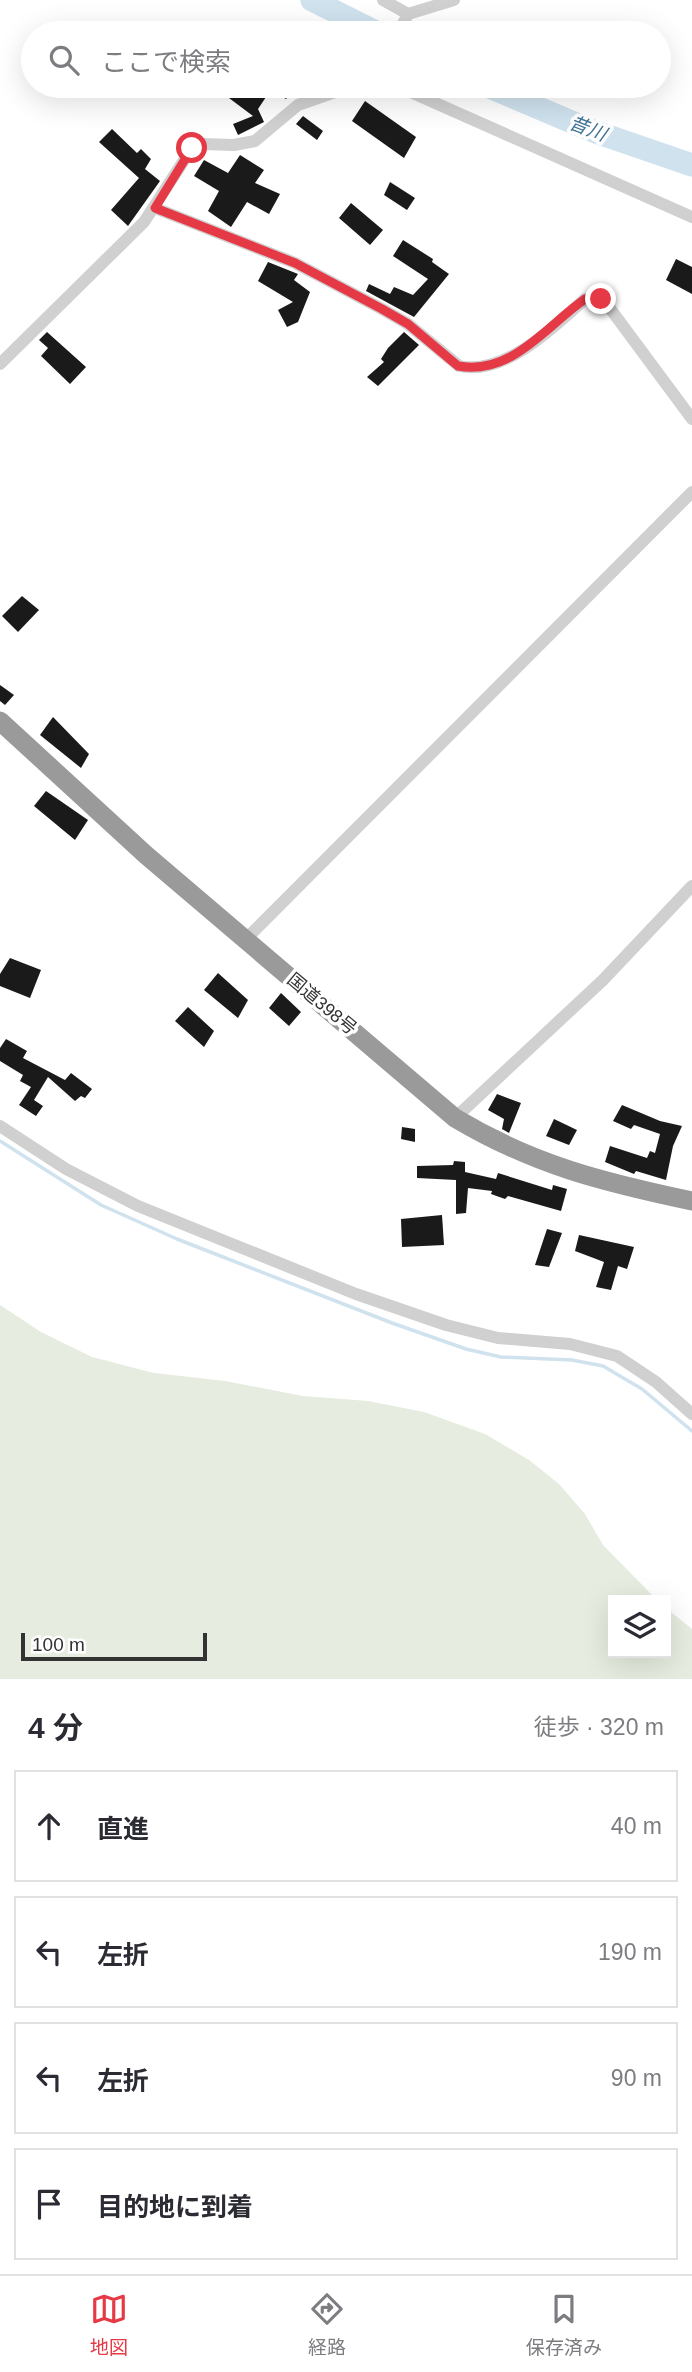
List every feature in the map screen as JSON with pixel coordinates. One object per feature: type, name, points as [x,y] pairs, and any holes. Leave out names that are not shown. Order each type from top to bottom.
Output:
[{"type":"highway","name":"国道398号","points":[[0,722],[146,855],[454,1118],[498,1143],[552,1167],[612,1184],[692,1201]]},
{"type":"street","points":[[383,0],[408,14]]},
{"type":"street","points":[[404,21],[408,14],[454,0]]},
{"type":"street","points":[[0,364],[155,208],[192,148],[202,144],[234,145],[254,141],[298,105],[318,98]]},
{"type":"street","points":[[424,98],[692,217]]},
{"type":"street","points":[[155,208],[295,263],[408,324],[458,366],[489,363],[523,350],[586,299],[596,296],[606,303],[692,419]]},
{"type":"street","points":[[246,940],[692,492]]},
{"type":"street","points":[[454,1118],[603,980],[692,886]]},
{"type":"street","points":[[0,1126],[66,1168],[138,1206],[356,1294],[446,1325],[498,1338],[570,1344],[617,1356],[656,1382],[692,1413]]},
{"type":"shaded area","points":[[0,1305],[41,1332],[92,1357],[154,1373],[225,1381],[303,1396],[368,1401],[424,1412],[485,1434],[529,1460],[559,1484],[585,1514],[603,1545],[652,1595],[608,1595],[608,1658],[671,1658],[671,1612],[692,1629],[692,1679],[0,1679]]},
{"type":"building","points":[[229,98],[265,98],[258,109],[264,122],[238,135],[233,124],[253,116]]},
{"type":"building","points":[[365,101],[416,137],[404,158],[352,121]]},
{"type":"building","points":[[303,116],[323,131],[317,140],[296,124]]},
{"type":"building","points":[[112,129],[137,153],[141,149],[151,159],[145,169],[160,181],[128,226],[111,210],[139,178],[99,142]]},
{"type":"building","points":[[240,155],[264,170],[255,183],[280,194],[269,214],[247,202],[231,227],[208,211],[219,191],[194,176],[204,160],[228,173]]},
{"type":"building","points":[[390,182],[415,198],[407,210],[384,195]]},
{"type":"building","points":[[351,203],[383,230],[370,245],[339,218]]},
{"type":"building","points":[[403,240],[433,259],[432,262],[449,274],[414,317],[366,291],[369,284],[390,294],[394,287],[413,295],[428,279],[393,256]]},
{"type":"building","points":[[676,259],[692,267],[692,294],[666,280]]},
{"type":"building","points":[[268,262],[298,274],[294,280],[310,292],[298,322],[287,327],[278,310],[293,302],[258,281]]},
{"type":"building","points":[[47,332],[86,367],[70,384],[41,356],[48,348],[39,340]]},
{"type":"building","points":[[404,332],[419,345],[378,386],[367,377],[384,362],[381,359],[388,348]]},
{"type":"building","points":[[22,596],[39,610],[18,632],[2,616]]},
{"type":"building","points":[[0,685],[14,695],[5,705],[0,701]]},
{"type":"building","points":[[53,717],[89,754],[81,768],[40,735]]},
{"type":"building","points":[[46,791],[88,820],[75,840],[34,806]]},
{"type":"building","points":[[10,958],[41,970],[30,998],[0,986],[0,974]]},
{"type":"building","points":[[218,973],[248,1000],[238,1018],[204,990]]},
{"type":"building","points":[[281,993],[301,1012],[289,1026],[269,1008]]},
{"type":"building","points":[[188,1007],[214,1031],[204,1047],[175,1021]]},
{"type":"building","points":[[6,1039],[27,1051],[23,1058],[65,1080],[71,1073],[92,1089],[85,1098],[81,1096],[75,1101],[48,1077],[34,1100],[43,1106],[36,1116],[19,1105],[31,1087],[20,1081],[23,1075],[0,1061],[0,1048]]},
{"type":"building","points":[[497,1094],[521,1103],[509,1133],[502,1129],[504,1119],[488,1110]]},
{"type":"building","points":[[622,1105],[660,1121],[682,1126],[673,1146],[666,1180],[636,1171],[634,1174],[605,1162],[610,1146],[647,1158],[650,1151],[655,1153],[660,1134],[634,1125],[631,1129],[613,1121]]},
{"type":"building","points":[[554,1119],[577,1130],[569,1145],[546,1136]]},
{"type":"building","points":[[402,1127],[415,1129],[415,1142],[401,1139]]},
{"type":"building","points":[[454,1161],[465,1162],[465,1172],[496,1179],[498,1173],[552,1190],[553,1185],[567,1189],[561,1211],[508,1196],[505,1199],[491,1194],[492,1191],[468,1188],[466,1213],[456,1214],[456,1180],[417,1178],[417,1166],[453,1165]]},
{"type":"building","points":[[442,1215],[444,1245],[402,1247],[401,1219]]},
{"type":"building","points":[[547,1229],[562,1233],[549,1267],[535,1265]]},
{"type":"building","points":[[579,1235],[634,1247],[627,1269],[618,1266],[611,1290],[596,1287],[604,1262],[575,1251]]},
{"type":"waterway","name":"昔川","points":[[312,0],[354,21]]},
{"type":"waterway","name":"昔川","points":[[515,98],[593,131],[692,165]]},
{"type":"waterway","points":[[0,1141],[101,1205],[177,1239],[392,1323],[466,1349],[501,1357],[572,1360],[603,1366],[642,1389],[692,1431]]},
{"type":"route","points":[[192,148],[163,190],[155,208],[295,263],[408,324],[458,366],[471,367],[504,359],[531,345],[586,299],[596,296],[601,299]]}]
